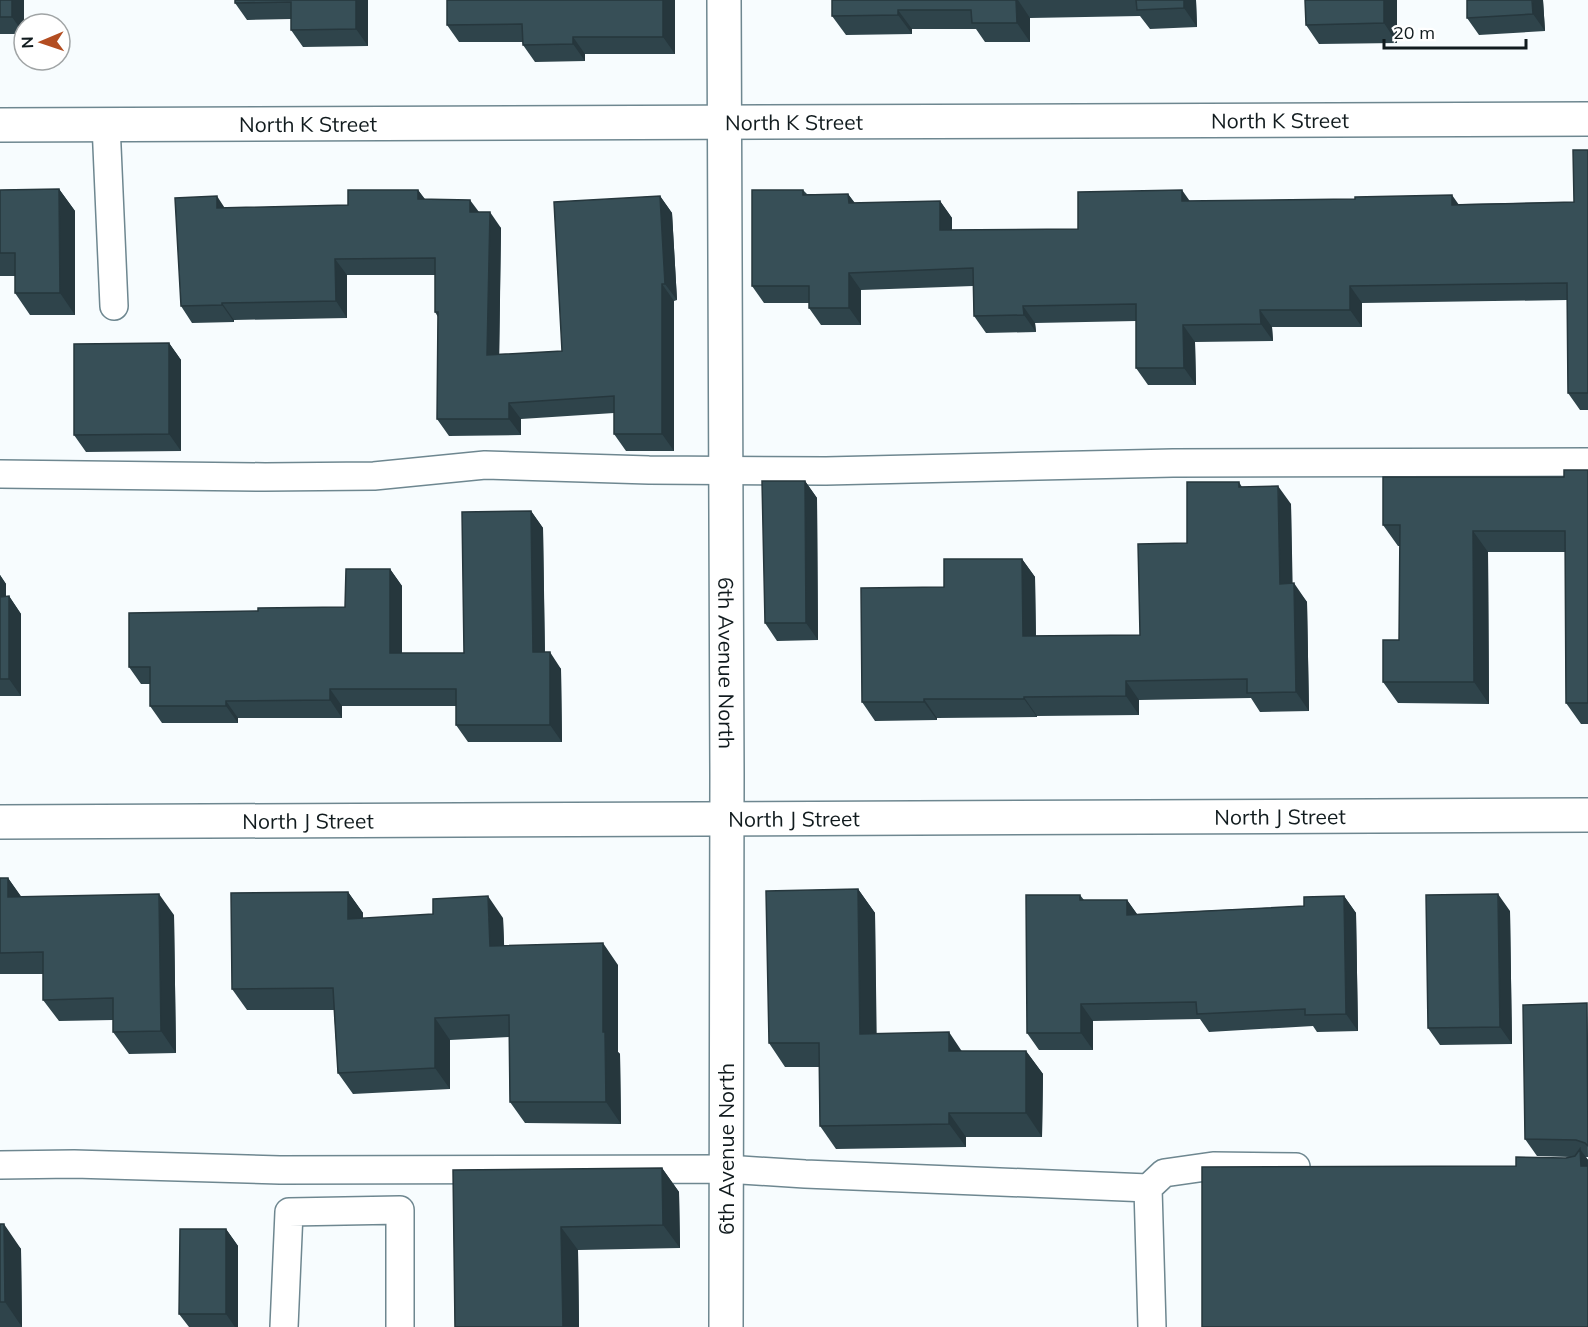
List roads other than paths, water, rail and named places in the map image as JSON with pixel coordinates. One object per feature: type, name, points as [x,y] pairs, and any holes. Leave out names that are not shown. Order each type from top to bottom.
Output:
[{"type":"street","name":"6th Avenue North","points":[[724,0],[726,1327]]},
{"type":"street","name":"North K Street","points":[[0,124],[1588,118]]},
{"type":"street","name":"North J Street","points":[[0,822],[1588,815]]},
{"type":"lane","points":[[106,124],[114,306]]},
{"type":"lane","points":[[0,474],[374,476],[486,465],[649,470],[826,471],[1173,463],[1588,462]]},
{"type":"lane","points":[[0,1165],[74,1164],[280,1170],[726,1169],[1148,1188],[1164,1173],[1214,1166],[1319,1168]]},
{"type":"lane","points":[[1148,1188],[1152,1327]]},
{"type":"lane","points":[[284,1327],[289,1212],[400,1210],[400,1327]]}]
